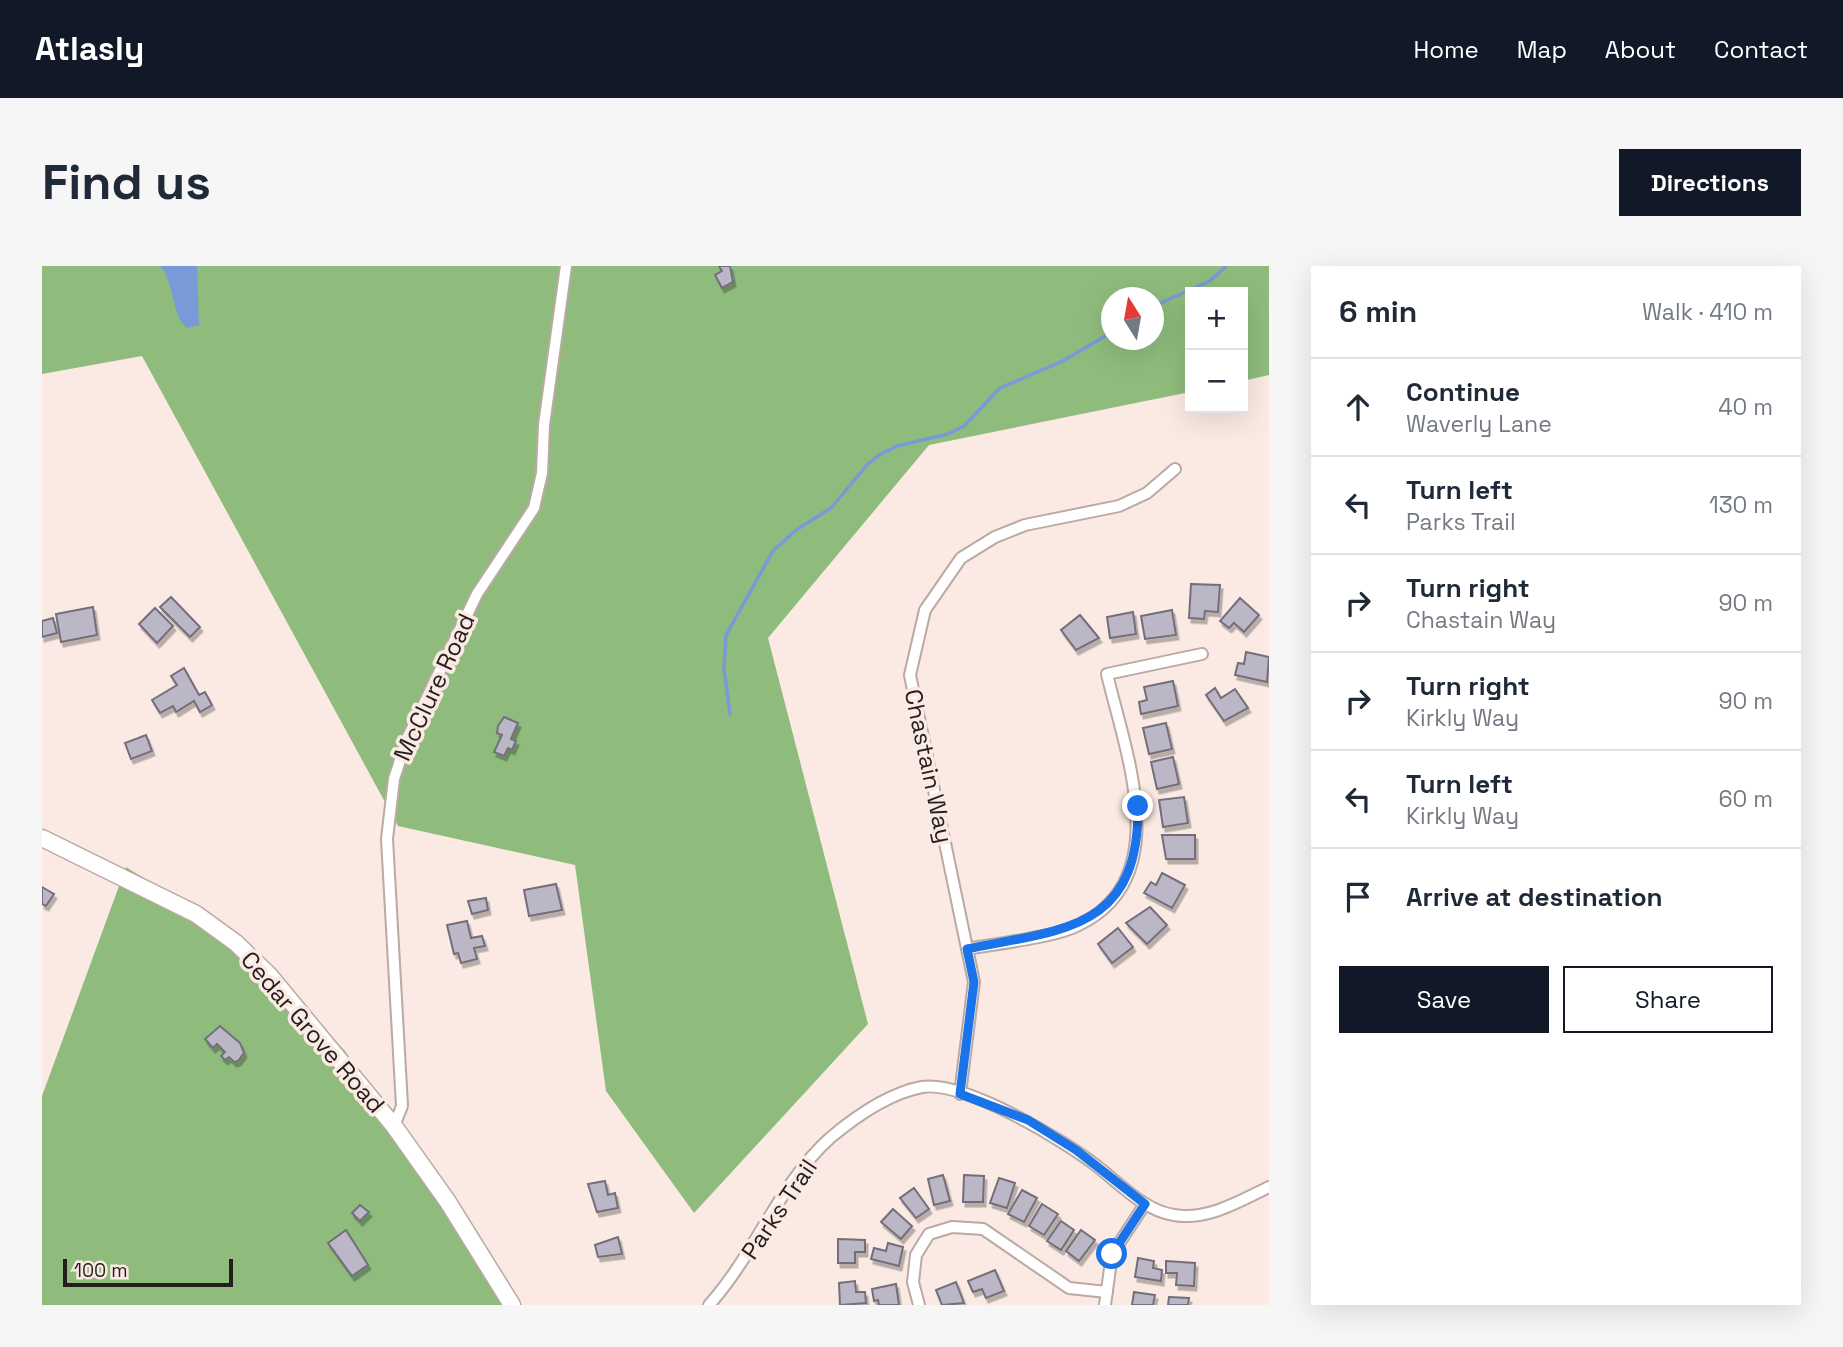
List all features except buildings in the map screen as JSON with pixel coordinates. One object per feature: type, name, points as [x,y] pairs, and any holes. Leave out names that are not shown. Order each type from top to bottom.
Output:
[{"type":"main road","name":"Cedar Grove Road","points":[[42,838],[196,915],[236,943],[270,976],[394,1126],[448,1202],[512,1305]]},
{"type":"street","name":"McClure Road","points":[[394,1126],[402,1106],[387,839],[394,779],[407,739],[477,594],[534,508],[542,472],[544,425],[566,266]]},
{"type":"street","name":"Chastain Way","points":[[960,1094],[974,982],[910,676],[925,610],[961,558],[995,537],[1025,525],[1119,506],[1147,493],[1175,469]]},
{"type":"street","points":[[967,949],[1072,928],[1106,905],[1130,873],[1138,834],[1138,806],[1107,674],[1202,654]]},
{"type":"street","name":"Parks Trail","points":[[709,1305],[733,1278],[804,1165],[831,1138],[863,1114],[896,1096],[923,1087],[942,1087],[1028,1120],[1076,1150],[1145,1204],[1172,1215],[1197,1216],[1230,1206],[1269,1187]]},
{"type":"street","points":[[1105,1305],[1112,1254],[1145,1204]]},
{"type":"street","points":[[919,1305],[913,1282],[916,1255],[929,1234],[952,1227],[983,1229],[1069,1288],[1107,1292]]},
{"type":"green space","points":[[42,266],[1269,266],[1269,375],[1248,380],[1248,287],[1185,287],[1185,393],[929,445],[768,638],[868,1024],[694,1213],[606,1091],[575,865],[398,826],[142,356],[42,374]]},
{"type":"green space","points":[[126,867],[237,936],[345,1051],[512,1305],[42,1305],[42,1096]]},
{"type":"water","points":[[160,266],[197,266],[199,325],[187,328],[182,322]]},
{"type":"waterway","points":[[1164,302],[1210,281],[1226,266]]},
{"type":"waterway","points":[[730,714],[724,669],[726,635],[773,551],[796,530],[831,508],[867,465],[879,455],[897,446],[948,434],[964,426],[1000,388],[1063,361],[1101,339]]},
{"type":"route","points":[[1112,1254],[1145,1204],[1076,1150],[1028,1120],[960,1094],[974,982],[967,949],[1072,928],[1106,905],[1130,873],[1138,834],[1138,806]]}]
